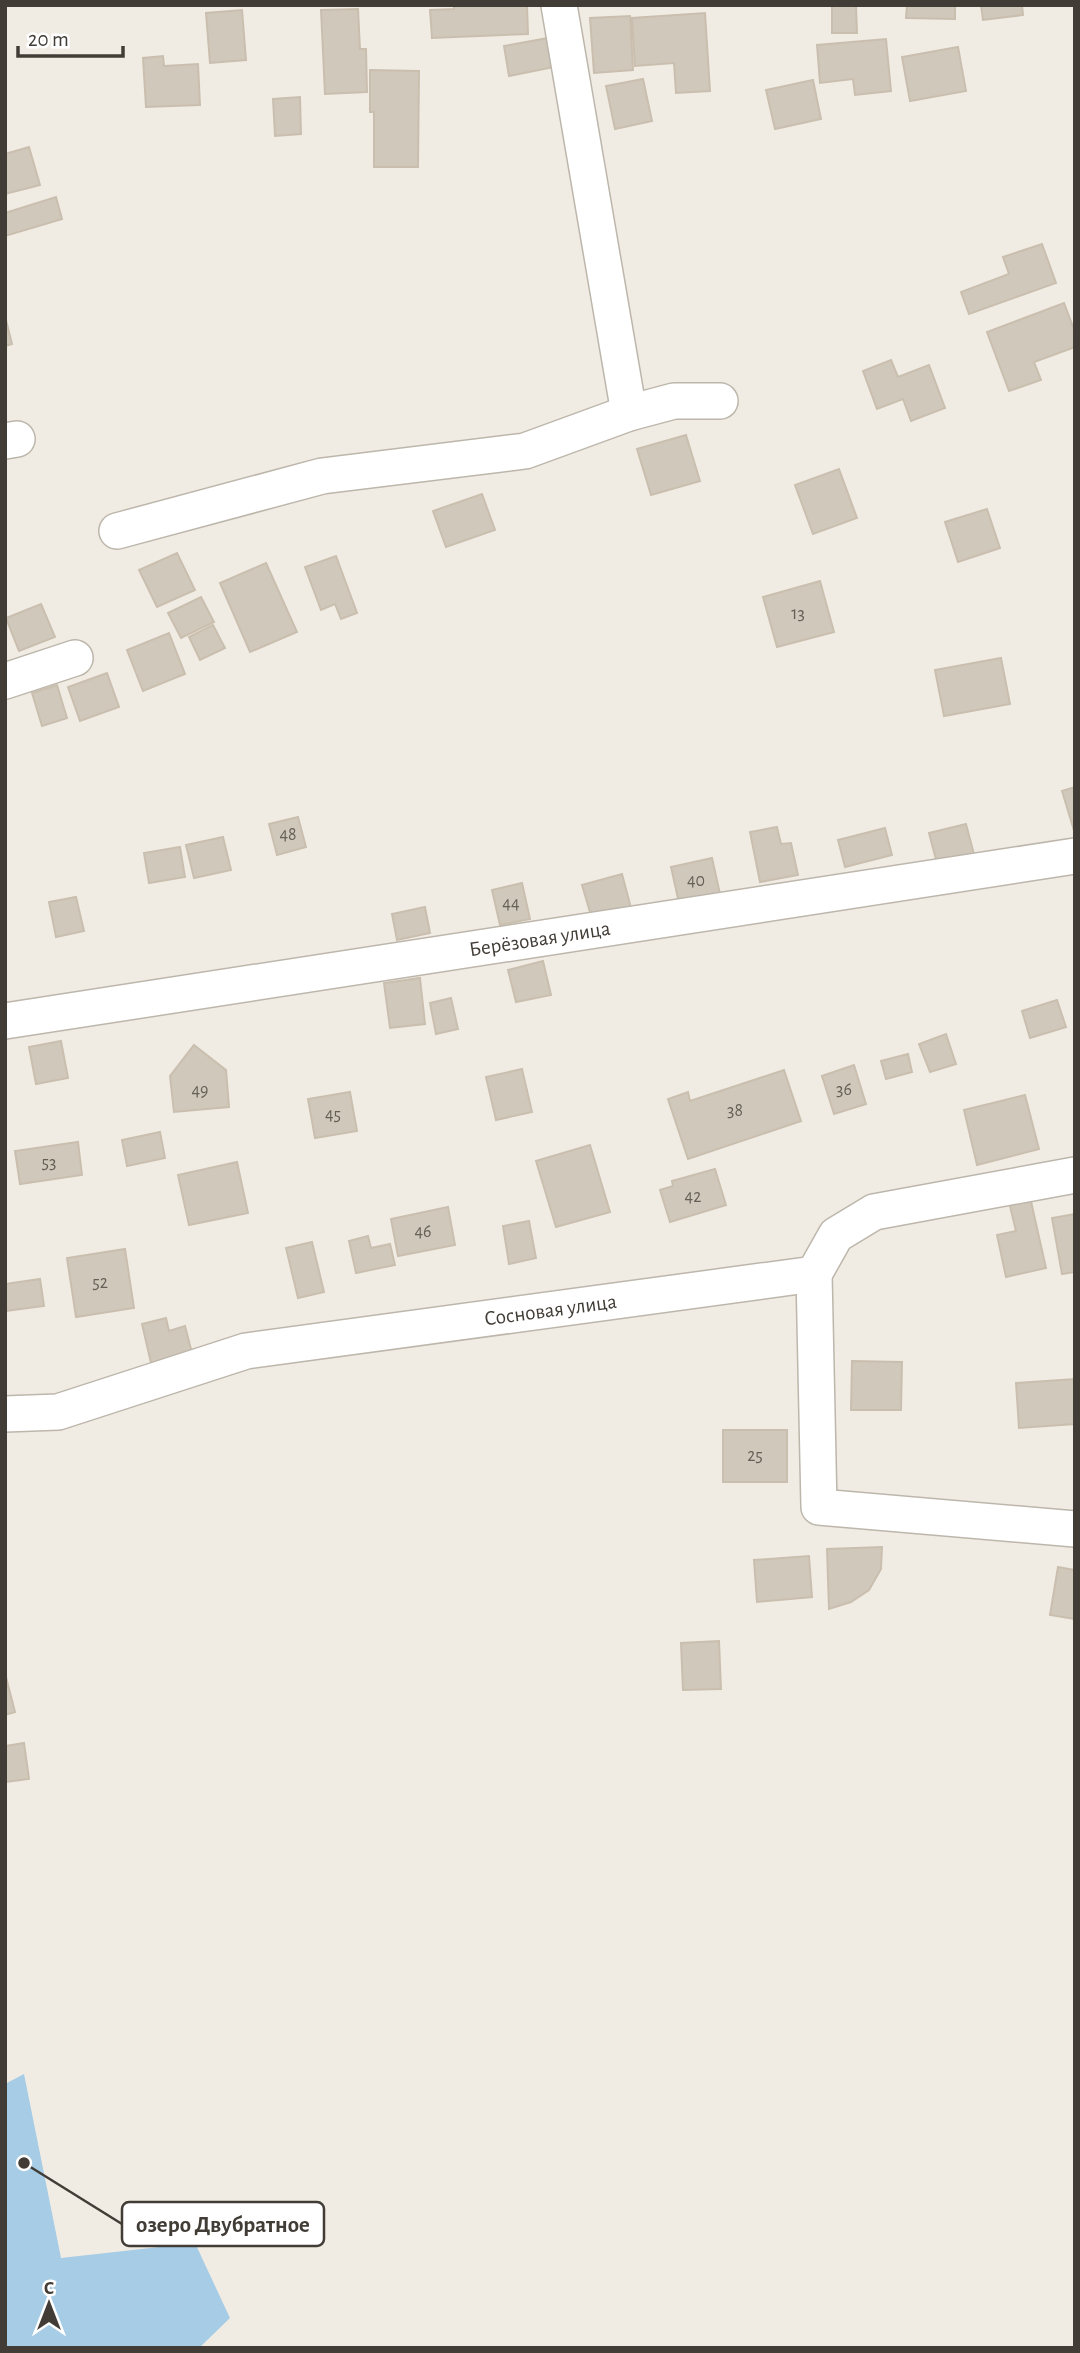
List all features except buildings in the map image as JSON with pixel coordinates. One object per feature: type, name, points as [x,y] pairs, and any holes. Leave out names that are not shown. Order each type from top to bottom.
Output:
[{"type":"street","points":[[559,5],[629,413]]},
{"type":"street","points":[[117,531],[322,476],[525,452],[629,413],[674,401],[720,401]]},
{"type":"street","points":[[5,681],[75,659]]},
{"type":"street","name":"Берёзовая улица","points":[[5,1021],[1075,856]]},
{"type":"street","points":[[1075,1175],[874,1212],[836,1235],[814,1274],[819,1507],[1075,1529]]},
{"type":"street","name":"Сосновая улица","points":[[5,1414],[58,1412],[246,1350],[814,1274]]},
{"type":"water","points":[[24,2074],[61,2258],[195,2243],[230,2318],[199,2348],[5,2348],[5,2084]]},
{"type":"place","name":"озеро Двубратное","points":[[24,2163]]}]
